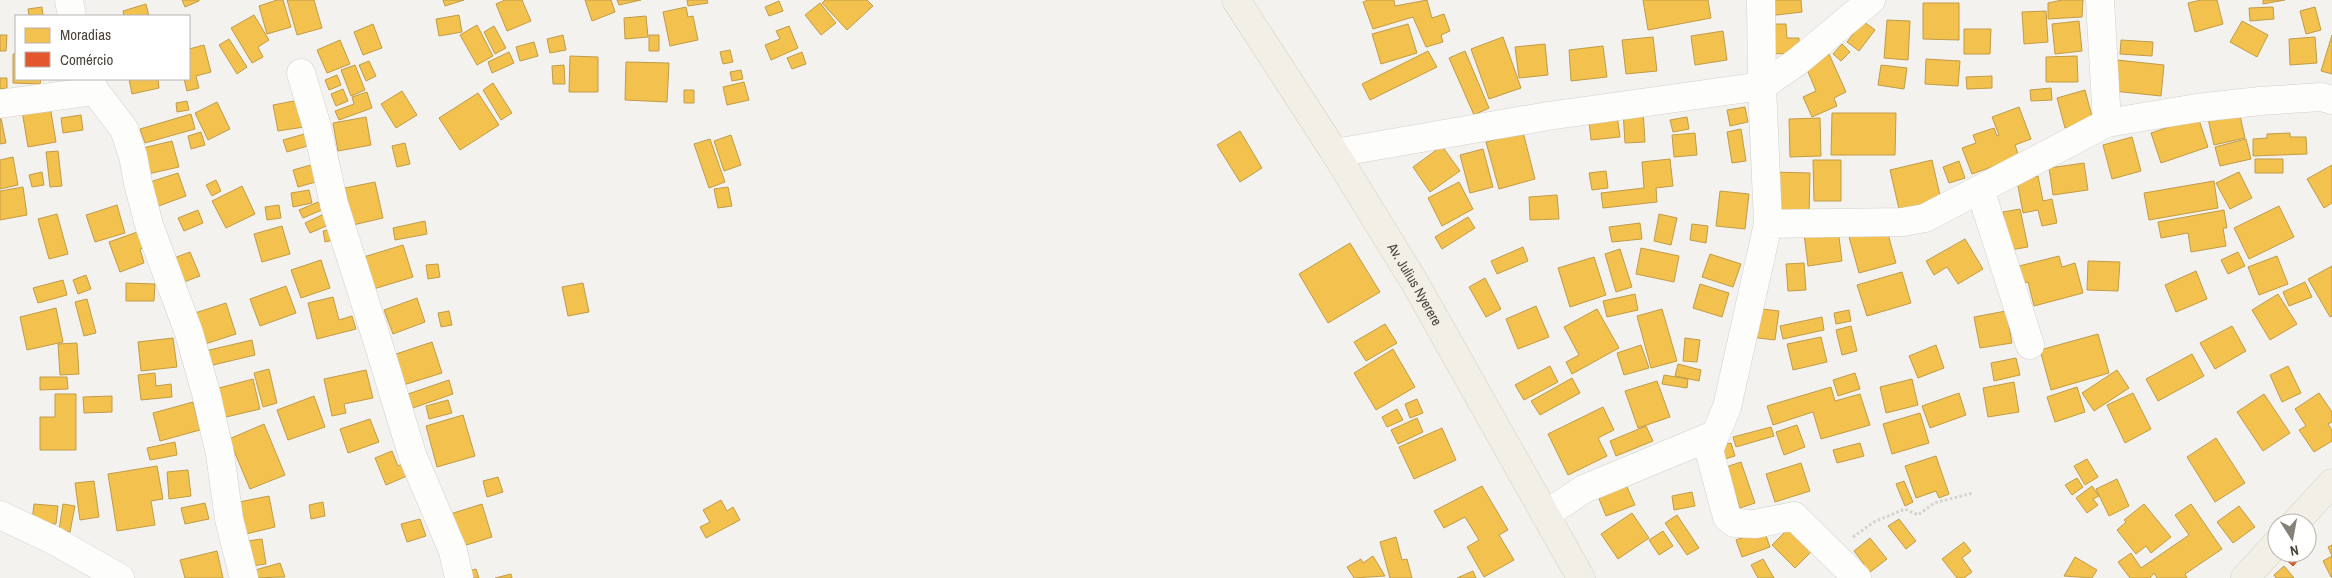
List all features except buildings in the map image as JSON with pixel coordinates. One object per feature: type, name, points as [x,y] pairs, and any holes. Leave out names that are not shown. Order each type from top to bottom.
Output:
[{"type":"main road","name":"Av. Julius Nyerere","points":[[1236,0],[1335,153],[1415,283],[1581,578]]},
{"type":"main road","points":[[2304,513],[2332,482]]},
{"type":"main road","points":[[2245,578],[2267,554]]},
{"type":"street","points":[[69,0],[72,15]]},
{"type":"street","points":[[1761,0],[1762,86],[1768,224],[1727,407],[1709,450],[1710,461],[1727,517],[1734,523],[1744,525],[1794,516],[1857,578]]},
{"type":"street","points":[[1335,153],[1548,116],[1762,86],[1797,62],[1871,0]]},
{"type":"street","points":[[2100,0],[2107,123]]},
{"type":"street","points":[[301,73],[317,127],[334,204],[413,457],[453,551],[460,578]]},
{"type":"street","points":[[0,104],[93,85],[124,129],[133,156],[149,225],[189,333],[206,393],[220,454],[229,519],[244,578]]},
{"type":"street","points":[[1768,224],[1903,222],[1924,218],[2107,123],[2197,108],[2260,101],[2321,97],[2332,100]]},
{"type":"street","points":[[1980,189],[2030,345]]},
{"type":"street","points":[[1545,515],[1584,489],[1714,435]]},
{"type":"street","points":[[0,515],[55,541],[120,578]]},
{"type":"path","points":[[1830,553],[1874,522],[1905,509],[1918,515],[1934,503],[1973,494]]}]
